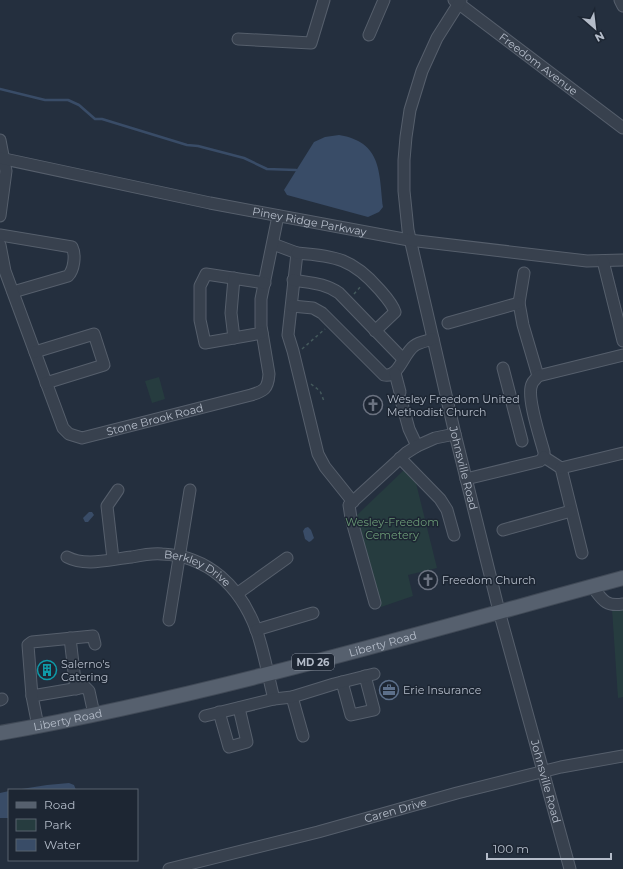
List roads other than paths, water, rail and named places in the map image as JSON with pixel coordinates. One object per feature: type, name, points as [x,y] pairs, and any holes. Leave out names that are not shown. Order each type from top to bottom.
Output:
[{"type":"main road","name":"Liberty Road","points":[[0,733],[184,694],[623,578]]},
{"type":"street","points":[[238,39],[311,43],[324,0]]},
{"type":"street","points":[[369,35],[384,0]]},
{"type":"street","points":[[620,0],[623,6]]},
{"type":"street","name":"Freedom Avenue","points":[[458,1],[623,128]]},
{"type":"street","name":"Johnsville Road","points":[[458,1],[437,38],[422,71],[410,110],[404,160],[404,191],[409,240],[466,479],[500,611],[544,771],[557,827],[570,869]]},
{"type":"street","points":[[0,140],[2,158],[6,171],[0,216]]},
{"type":"street","name":"Piney Ridge Parkway","points":[[2,158],[210,203],[409,240],[558,258],[603,261],[623,260]]},
{"type":"street","name":"Stone Brook Road","points":[[0,245],[5,271],[63,428],[69,434],[82,438],[260,392],[265,388],[268,382],[269,374],[260,326],[261,299],[278,216]]},
{"type":"street","points":[[0,235],[72,247],[74,253],[72,272],[68,276],[13,292]]},
{"type":"street","points":[[273,244],[297,253],[317,255],[347,262],[359,269],[393,305],[395,312],[376,331]]},
{"type":"street","points":[[297,253],[293,280],[288,340],[318,454],[325,466],[353,502]]},
{"type":"street","points":[[603,261],[623,341]]},
{"type":"street","points":[[524,273],[519,303],[523,325],[538,376]]},
{"type":"street","points":[[262,333],[205,343],[200,320],[200,286],[206,274],[265,283]]},
{"type":"street","points":[[234,278],[230,313],[234,338]]},
{"type":"street","points":[[293,280],[320,284],[332,288],[347,301],[403,359]]},
{"type":"street","points":[[448,323],[519,303]]},
{"type":"street","points":[[292,306],[313,308],[322,313],[384,375],[389,376],[395,373],[410,349],[416,344],[433,339]]},
{"type":"street","points":[[35,352],[94,334],[104,365],[46,383]]},
{"type":"street","points":[[466,479],[540,461],[544,457],[530,392],[532,384],[538,376],[623,355]]},
{"type":"street","points":[[503,368],[522,441]]},
{"type":"street","points":[[395,373],[409,429],[417,446]]},
{"type":"street","points":[[513,408],[532,404]]},
{"type":"street","points":[[375,603],[351,518],[349,505],[400,458],[417,446],[435,438],[455,434]]},
{"type":"street","points":[[561,468],[623,453]]},
{"type":"street","points":[[544,457],[561,468],[582,553]]},
{"type":"street","points":[[400,458],[440,499],[447,510],[454,535]]},
{"type":"street","points":[[113,559],[107,506],[118,490]]},
{"type":"street","points":[[169,620],[190,490]]},
{"type":"street","points":[[503,530],[571,511]]},
{"type":"street","name":"Berkley Drive","points":[[67,557],[80,562],[93,562],[162,554],[179,556],[209,568],[230,584],[238,593],[248,611],[256,630],[274,699]]},
{"type":"street","points":[[238,593],[287,558]]},
{"type":"street","points":[[592,586],[603,601],[608,604],[623,604]]},
{"type":"street","points":[[256,630],[313,614]]},
{"type":"street","points":[[38,726],[32,696],[28,645],[32,642],[94,636],[94,644]]},
{"type":"street","points":[[70,638],[76,689]]},
{"type":"street","points":[[205,716],[274,699],[292,697],[342,682],[369,675],[374,710],[351,715],[342,682]]},
{"type":"street","points":[[32,696],[85,687],[88,689],[94,714]]},
{"type":"street","points":[[292,697],[303,736]]},
{"type":"street","points":[[220,712],[228,747],[247,742],[239,708]]},
{"type":"street","name":"Caren Drive","points":[[169,869],[311,834],[457,793],[544,771],[623,756]]},
{"type":"water","points":[[339,135],[363,144],[376,160],[379,171],[383,207],[379,212],[368,217],[287,195],[284,190],[314,142],[325,137]]},
{"type":"water","points":[[89,512],[92,512],[94,515],[88,522],[85,522],[83,518]]},
{"type":"water","points":[[308,527],[314,538],[309,542],[305,539],[303,531]]},
{"type":"water","points":[[69,783],[74,785],[76,789],[21,789]]},
{"type":"water","points":[[8,791],[8,818],[0,818],[0,793]]},
{"type":"waterway","points":[[0,89],[45,100],[68,100],[79,105],[95,119],[102,119],[187,145],[198,146],[244,158],[267,169],[296,170]]},
{"type":"place","name":"Wesley Freedom United Methodist Church","points":[[373,405]]},
{"type":"place","name":"Freedom Church","points":[[428,580]]},
{"type":"place","name":"Salerno's Catering","points":[[47,670]]},
{"type":"place","name":"Erie Insurance","points":[[389,690]]},
{"type":"park label","name":"Wesley-Freedom Cemetery","points":[[392,528]]}]
